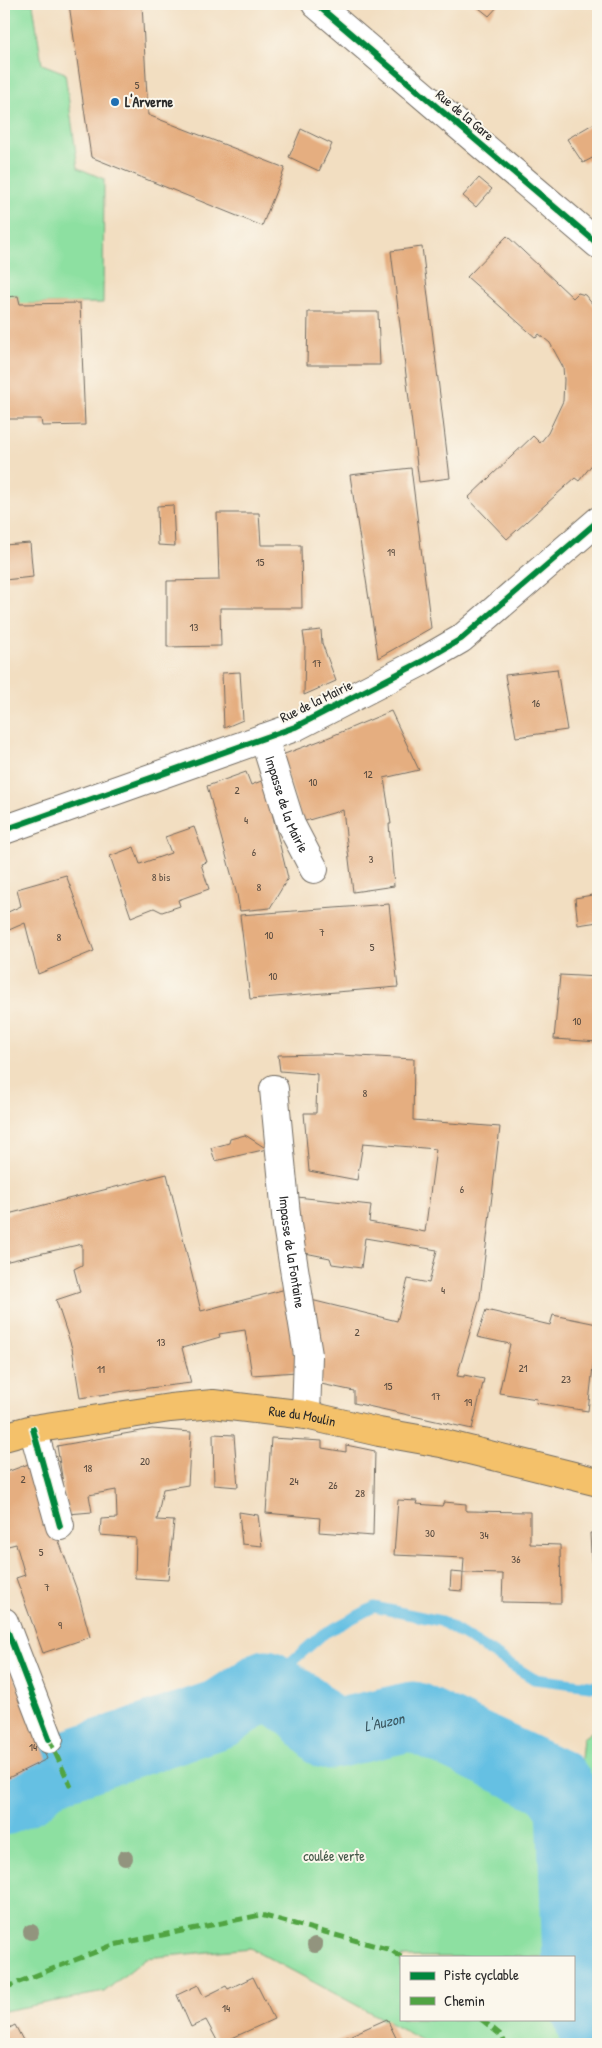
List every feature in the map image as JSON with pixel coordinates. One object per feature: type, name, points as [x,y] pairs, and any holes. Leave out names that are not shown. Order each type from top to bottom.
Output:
[{"type":"main road","name":"Rue du Moulin","points":[[4,1437],[33,1430],[170,1408],[213,1404],[306,1416],[441,1443],[598,1482]]},
{"type":"street","name":"Rue de la Gare","points":[[316,4],[598,244]]},
{"type":"street","name":"Rue de la Mairie","points":[[4,830],[295,727],[461,639],[598,521]]},
{"type":"street","name":"Impasse de la Mairie","points":[[264,738],[291,825],[314,869]]},
{"type":"street","name":"Impasse de la Fontaine","points":[[274,1089],[287,1225],[308,1355],[306,1416]]},
{"type":"street","points":[[33,1430],[60,1526]]},
{"type":"street","points":[[4,1622],[49,1739]]},
{"type":"green space","points":[[4,4],[33,4],[42,64],[65,73],[78,168],[104,179],[103,303],[20,304],[18,296],[4,297]]},
{"type":"green space","name":"coulée verte","points":[[266,1684],[303,1708],[329,1735],[413,1716],[557,1784],[571,1808],[578,1987],[597,2044],[429,2044],[250,1948],[146,1958],[104,1992],[4,2011],[4,1801],[28,1789],[47,1772],[222,1713]]},
{"type":"green space","points":[[598,1727],[598,2016],[585,1976],[577,1803],[583,1738]]},
{"type":"building","name":"L'Arverne","points":[[69,4],[142,4],[148,115],[285,168],[262,226],[91,157]]},
{"type":"building","points":[[474,4],[500,4],[489,16]]},
{"type":"building","points":[[598,121],[598,155],[583,163],[567,139]]},
{"type":"building","points":[[301,129],[332,144],[319,171],[289,157]]},
{"type":"building","points":[[479,178],[492,189],[476,207],[463,196]]},
{"type":"building","points":[[507,236],[573,298],[578,293],[585,295],[598,311],[598,457],[579,481],[575,478],[507,539],[468,498],[533,436],[540,443],[548,433],[563,401],[564,380],[563,367],[550,343],[539,334],[536,338],[467,277]]},
{"type":"building","points":[[422,247],[450,478],[419,482],[391,251]]},
{"type":"building","points":[[18,296],[20,304],[80,303],[85,425],[42,426],[41,419],[4,419],[4,297]]},
{"type":"building","points":[[308,312],[378,312],[380,365],[307,365]]},
{"type":"building","points":[[411,468],[431,628],[378,658],[350,475]]},
{"type":"building","points":[[173,505],[175,546],[158,545],[157,506]]},
{"type":"building","points":[[217,513],[259,513],[261,545],[301,545],[302,608],[220,608],[221,646],[167,647],[167,581],[219,580]]},
{"type":"building","points":[[30,543],[33,577],[4,580],[4,545]]},
{"type":"building","points":[[321,630],[322,643],[336,681],[304,695],[305,645],[303,632]]},
{"type":"building","points":[[557,669],[567,730],[516,737],[505,675]]},
{"type":"building","points":[[240,672],[243,720],[224,728],[222,673]]},
{"type":"building","points":[[391,711],[419,770],[384,778],[391,824],[389,824],[394,886],[353,892],[343,810],[302,822],[282,755]]},
{"type":"building","points":[[246,772],[251,785],[264,780],[288,878],[270,908],[240,911],[207,786]]},
{"type":"building","points":[[194,827],[207,862],[201,864],[209,889],[178,900],[180,906],[162,912],[154,908],[131,917],[110,856],[134,847],[140,864],[171,853],[165,837]]},
{"type":"building","points":[[66,875],[94,951],[38,974],[25,923],[9,930],[6,913],[21,906],[17,889]]},
{"type":"building","points":[[598,894],[598,922],[578,925],[575,898]]},
{"type":"building","points":[[389,904],[398,987],[250,999],[240,915]]},
{"type":"building","points":[[560,975],[598,977],[598,1042],[554,1039]]},
{"type":"building","points":[[321,1054],[414,1059],[413,1120],[500,1127],[480,1298],[457,1376],[464,1377],[464,1375],[484,1379],[472,1429],[354,1403],[354,1391],[321,1384],[317,1341],[320,1342],[311,1300],[397,1321],[408,1279],[429,1283],[437,1250],[365,1238],[361,1268],[332,1264],[330,1258],[305,1253],[297,1197],[371,1205],[369,1222],[425,1232],[436,1149],[363,1143],[357,1180],[309,1171],[304,1113],[316,1113],[317,1074],[280,1071],[278,1055]]},
{"type":"building","points":[[245,1135],[267,1149],[215,1161],[211,1148],[229,1143],[230,1139]]},
{"type":"building","points":[[167,1174],[201,1311],[286,1289],[297,1372],[252,1375],[245,1330],[219,1334],[220,1337],[182,1348],[191,1383],[80,1398],[72,1348],[56,1300],[80,1292],[74,1269],[82,1265],[82,1244],[4,1262],[4,1215]]},
{"type":"building","points":[[486,1310],[550,1325],[553,1315],[597,1324],[598,1358],[594,1358],[588,1411],[536,1403],[537,1399],[499,1393],[510,1344],[477,1337]]},
{"type":"building","points":[[152,1429],[191,1432],[188,1485],[163,1489],[157,1520],[174,1521],[168,1580],[135,1578],[136,1538],[100,1535],[101,1519],[117,1518],[116,1490],[89,1495],[92,1512],[68,1514],[57,1446]]},
{"type":"building","points":[[213,1434],[234,1435],[238,1487],[214,1485]]},
{"type":"building","points":[[271,1438],[322,1441],[322,1448],[346,1452],[346,1445],[375,1451],[373,1536],[319,1532],[320,1518],[266,1513]]},
{"type":"building","points":[[34,1462],[55,1530],[79,1596],[90,1637],[43,1653],[16,1578],[25,1575],[16,1544],[4,1547],[4,1473]]},
{"type":"building","points":[[398,1500],[417,1501],[416,1504],[442,1506],[444,1502],[466,1504],[466,1511],[530,1512],[530,1544],[560,1545],[561,1603],[502,1602],[503,1574],[463,1573],[464,1558],[394,1555]]},
{"type":"building","points":[[239,1512],[258,1515],[262,1546],[242,1544]]},
{"type":"building","points":[[590,1533],[598,1533],[598,1595],[593,1595]]},
{"type":"building","points":[[451,1572],[463,1573],[462,1591],[450,1590]]},
{"type":"building","points":[[4,1650],[47,1759],[4,1780]]},
{"type":"building","points":[[253,1977],[274,2019],[219,2044],[206,2020],[191,2027],[177,1995],[198,1985],[204,1997],[226,1986],[228,1989]]},
{"type":"building","points":[[387,2019],[399,2044],[331,2044]]},
{"type":"building","points":[[15,2025],[25,2044],[4,2044],[4,2031]]},
{"type":"waterway","points":[[266,1684],[323,1634],[374,1607],[441,1621],[534,1679],[598,1687]]},
{"type":"waterway","name":"L'Auzon","points":[[4,1801],[28,1789],[47,1772],[222,1713],[266,1684],[303,1708],[329,1735],[413,1716],[557,1784],[571,1808],[578,1987],[597,2044]]},
{"type":"marked path","points":[[49,1739],[71,1787]]},
{"type":"marked path","points":[[4,1988],[113,1945],[261,1915],[391,1950],[400,1956]]},
{"type":"marked path","points":[[482,2020],[502,2036],[505,2044]]},
{"type":"cycle path","points":[[316,4],[598,244]]},
{"type":"cycle path","points":[[4,830],[295,727],[423,661],[461,639],[598,521]]},
{"type":"cycle path","points":[[33,1429],[60,1526]]},
{"type":"cycle path","points":[[4,1622],[49,1739]]},
{"type":"place","name":"L'Arverne","points":[[115,102]]}]
